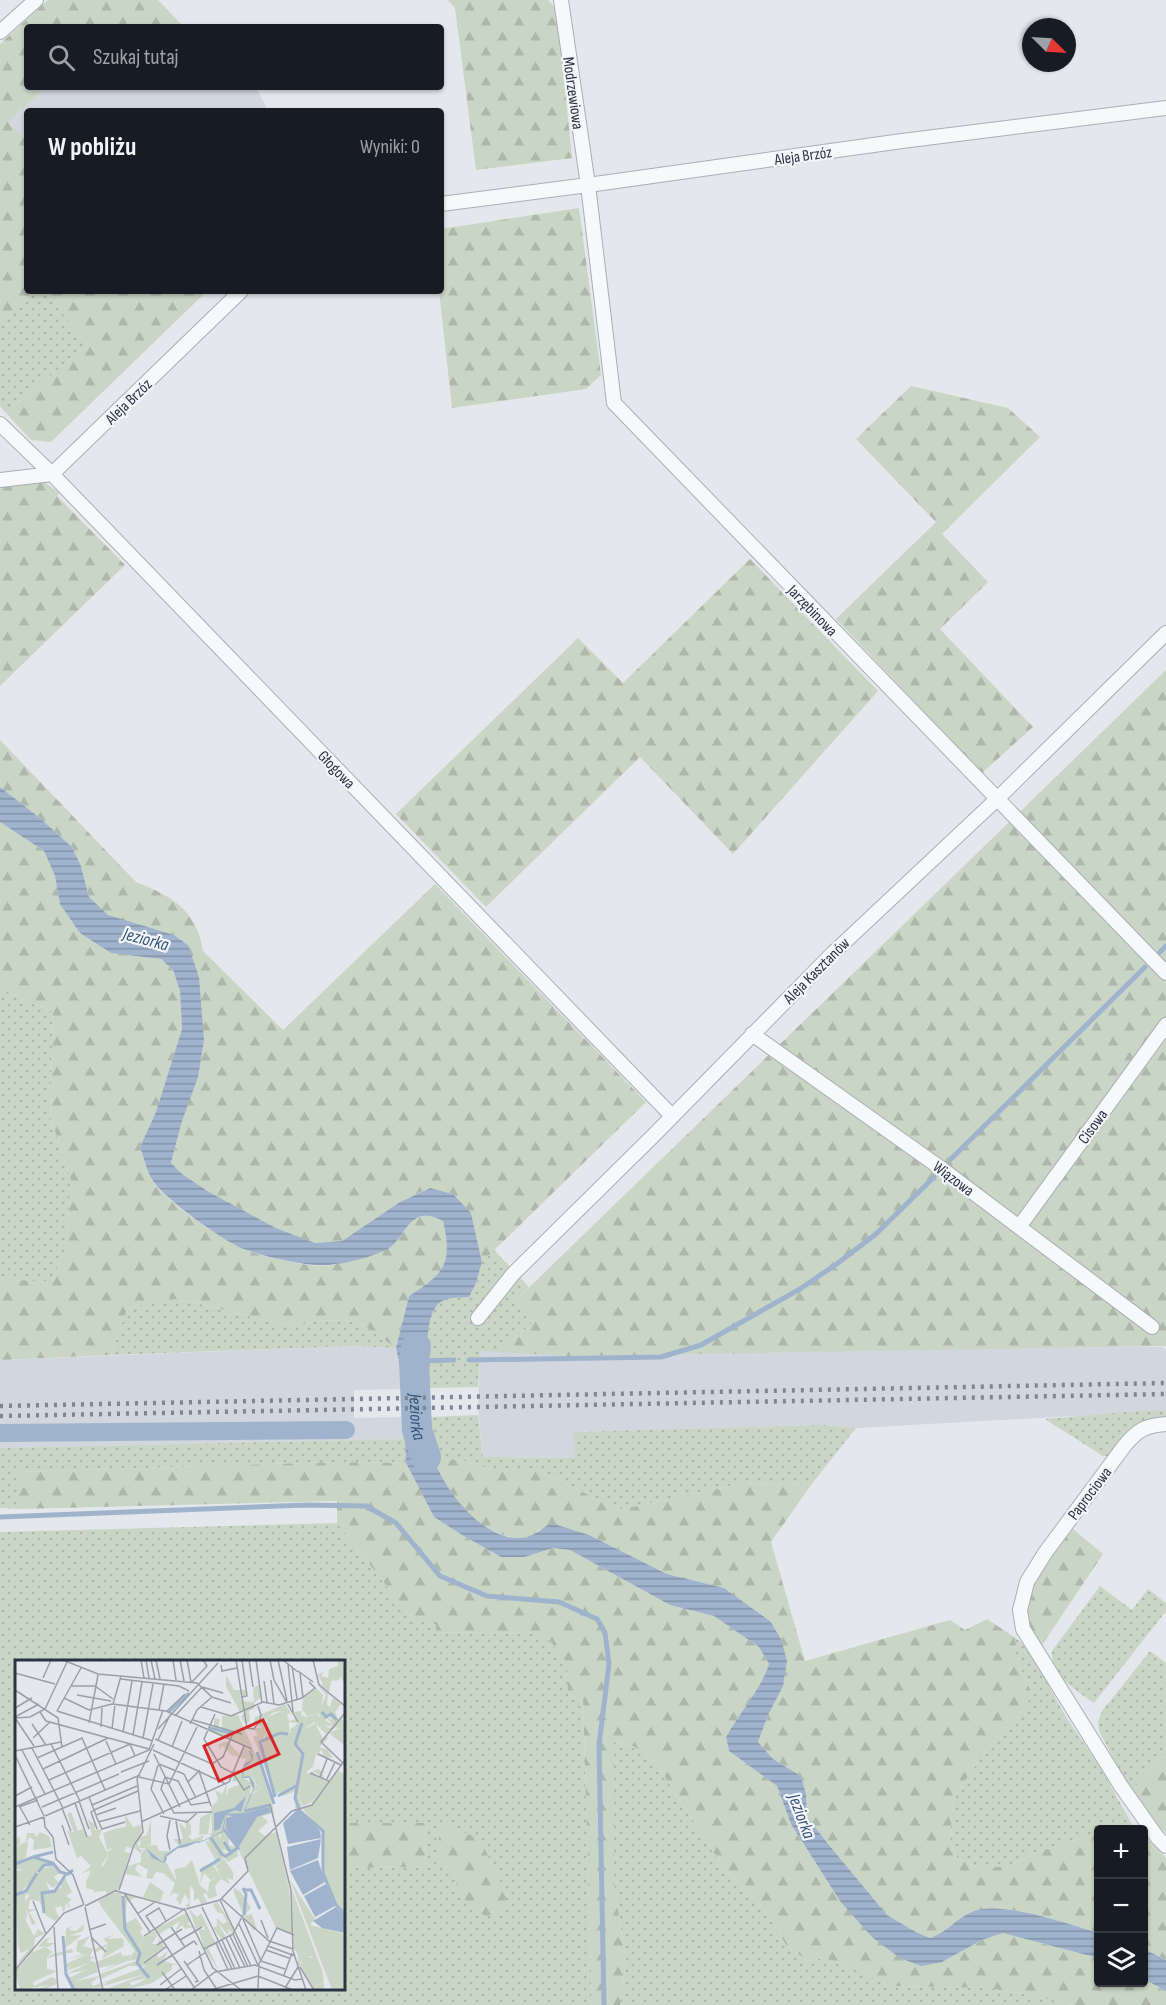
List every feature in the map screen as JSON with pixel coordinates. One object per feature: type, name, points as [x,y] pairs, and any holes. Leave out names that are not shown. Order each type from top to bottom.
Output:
[{"type":"street","points":[[0,32],[36,0]]},
{"type":"street","name":"Modrzewiowa","points":[[561,0],[588,185]]},
{"type":"street","name":"Aleja Brzóz","points":[[444,204],[902,141],[1166,108]]},
{"type":"street","name":"Jarzębinowa","points":[[588,185],[614,403],[1166,973]]},
{"type":"street","name":"Aleja Brzóz","points":[[52,474],[238,294]]},
{"type":"street","name":"Głogowa","points":[[0,424],[52,474],[672,1116]]},
{"type":"street","points":[[0,480],[52,474]]},
{"type":"street","name":"Aleja Kasztanów","points":[[478,1318],[513,1274],[832,954],[997,799],[1166,633]]},
{"type":"street","name":"Cisowa","points":[[1019,1227],[1166,1025]]},
{"type":"street","name":"Wiązowa","points":[[752,1034],[942,1169],[1152,1327]]},
{"type":"street","name":"Paprociowa","points":[[1166,1424],[1138,1430],[1125,1444],[1045,1553],[1027,1582],[1020,1610],[1023,1629],[1121,1786],[1157,1837],[1166,1846]]},
{"type":"shaded area","points":[[43,90],[258,90],[266,108],[24,108],[24,139],[8,122]]},
{"type":"shaded area","points":[[352,1346],[396,1348],[405,1389],[354,1390],[354,1418],[404,1417],[405,1439],[0,1448],[0,1360]]},
{"type":"shaded area","points":[[1162,1347],[1166,1350],[1166,1411],[856,1428],[821,1425],[574,1432],[576,1458],[483,1457],[478,1407],[480,1351]]},
{"type":"green space","points":[[48,0],[158,0],[181,24],[24,24],[24,90],[43,90],[8,122],[24,139],[24,294],[33,294],[0,321],[0,44]]},
{"type":"green space","points":[[448,0],[548,0],[557,10],[572,158],[476,170],[455,8]]},
{"type":"green space","points":[[579,208],[601,375],[586,389],[452,408],[439,294],[444,294],[444,229]]},
{"type":"green space","points":[[33,294],[46,294],[88,344],[6,413],[0,406],[0,321]]},
{"type":"green space","points":[[46,294],[204,294],[51,442],[31,440],[6,413],[88,344]]},
{"type":"green space","points":[[911,386],[1008,408],[1040,437],[942,534],[988,582],[940,629],[1033,727],[982,773],[836,619],[936,522],[856,439]]},
{"type":"green space","points":[[36,482],[46,483],[59,493],[57,496],[125,565],[0,686],[0,487]]},
{"type":"green space","points":[[750,559],[878,691],[733,854],[640,757],[486,907],[396,814],[578,638],[623,683]]},
{"type":"green space","points":[[1166,670],[1166,1346],[570,1356],[497,1352],[532,1324],[515,1301]]},
{"type":"green space","points":[[0,740],[136,882],[161,893],[181,906],[195,925],[203,951],[283,1030],[435,884],[646,1102],[482,1262],[471,1213],[453,1194],[429,1188],[400,1202],[342,1241],[315,1243],[276,1228],[209,1192],[171,1164],[182,1121],[188,945],[174,935],[108,916],[89,897],[81,866],[72,847],[0,787]]},
{"type":"green space","points":[[0,822],[44,851],[55,876],[60,904],[137,956],[161,959],[173,970],[180,991],[182,1029],[156,1112],[140,1147],[153,1182],[170,1200],[207,1228],[242,1248],[296,1263],[319,1266],[339,1263],[389,1248],[418,1218],[433,1217],[443,1221],[447,1248],[446,1258],[438,1274],[409,1296],[396,1348],[359,1322],[327,1320],[289,1326],[192,1302],[165,1298],[127,1309],[111,1355],[0,1360],[0,1280],[52,1281],[66,1246],[71,1180],[50,1116],[53,1012],[12,994],[0,994]]},
{"type":"green space","points":[[0,994],[12,994],[53,1012],[50,1116],[71,1180],[66,1246],[52,1282],[0,1280]]},
{"type":"green space","points":[[494,1250],[529,1287],[515,1301],[532,1324],[497,1352],[480,1351],[478,1387],[429,1388],[427,1353],[432,1314],[437,1305],[445,1300],[469,1297],[482,1262]]},
{"type":"green space","points":[[165,1298],[192,1302],[289,1326],[327,1320],[359,1322],[396,1348],[352,1346],[111,1355],[127,1309]]},
{"type":"green space","points":[[1166,1411],[1166,1420],[1111,1456],[1103,1456],[1045,1419]]},
{"type":"green space","points":[[478,1415],[483,1457],[575,1458],[574,1432],[821,1425],[856,1428],[811,1485],[745,1483],[618,1510],[538,1469],[489,1469],[468,1462],[433,1456],[430,1417]]},
{"type":"green space","points":[[405,1439],[406,1463],[336,1462],[19,1472],[19,1509],[0,1508],[0,1448]]},
{"type":"green space","points":[[433,1456],[468,1462],[490,1469],[538,1469],[618,1510],[745,1483],[811,1485],[771,1542],[805,1661],[950,1620],[965,1630],[987,1619],[1014,1637],[1016,1644],[1014,1653],[1032,1694],[1021,1714],[987,1748],[953,1799],[950,1841],[957,1858],[976,1867],[1009,1867],[1034,1853],[1094,1834],[1094,1932],[1018,1911],[986,1909],[974,1911],[962,1917],[930,1938],[887,1915],[807,1817],[806,1794],[801,1776],[773,1759],[758,1742],[768,1715],[770,1621],[724,1588],[667,1574],[589,1535],[540,1529],[522,1538],[495,1532],[471,1517],[447,1486]]},
{"type":"green space","points":[[336,1462],[406,1463],[434,1517],[501,1557],[525,1557],[553,1548],[570,1550],[670,1605],[714,1616],[759,1647],[769,1664],[755,1692],[726,1737],[729,1751],[777,1786],[791,1824],[840,1901],[942,1962],[982,1940],[1003,1933],[1094,1957],[1094,1987],[1148,1987],[1148,1981],[1166,1991],[1166,2005],[1072,2005],[988,1988],[890,1986],[857,1969],[824,1958],[808,1961],[786,1945],[767,1913],[722,1865],[652,1757],[631,1745],[614,1742],[614,1883],[626,1961],[620,2005],[592,2005],[583,1699],[568,1696],[567,1663],[550,1641],[535,1634],[436,1632],[436,1622],[415,1622],[337,1523],[337,1501],[19,1509],[19,1472]]},
{"type":"green space","points":[[337,1523],[415,1622],[436,1622],[436,1632],[535,1634],[550,1641],[568,1663],[568,1696],[583,1699],[592,2005],[0,2005],[0,1532]],"holes":[[[452,1868],[499,1881],[507,1896],[456,1885]]]},
{"type":"green space","points":[[1073,1529],[1103,1554],[1042,1645],[1030,1630],[1026,1618],[1027,1604],[1038,1576]]},
{"type":"green space","points":[[1100,1586],[1132,1610],[1148,1589],[1166,1603],[1166,1611],[1094,1703],[1060,1675],[1055,1668],[1052,1651]]},
{"type":"green space","points":[[1014,1637],[1021,1642],[1034,1659],[1066,1717],[1102,1770],[1132,1825],[1094,1825],[1094,1834],[1034,1853],[1009,1867],[976,1867],[957,1858],[950,1841],[953,1799],[987,1748],[1021,1714],[1032,1694],[1014,1653],[1016,1644]]},
{"type":"green space","points":[[1150,1651],[1166,1663],[1166,1755],[1164,1759],[1160,1756],[1131,1792],[1099,1731],[1098,1722],[1102,1711]]},
{"type":"green space","points":[[613,1742],[631,1745],[652,1757],[722,1865],[767,1913],[786,1945],[808,1961],[824,1958],[857,1969],[890,1986],[988,1988],[1072,2005],[620,2005],[626,1961],[614,1883]]},
{"type":"green space","points":[[1166,1755],[1166,1833],[1152,1822],[1131,1792],[1160,1756],[1164,1759]]},
{"type":"green space","points":[[439,1822],[480,1839],[507,1896],[500,1913],[486,1916],[478,1912],[463,1897],[456,1884],[452,1868],[439,1859]]},
{"type":"green space","points":[[345,1823],[425,1823],[426,1867],[353,1868],[345,1864]]},
{"type":"green space","points":[[1148,1840],[1166,1858],[1166,1960],[1148,1951]]},
{"type":"water","points":[[0,787],[72,847],[81,866],[89,897],[108,915],[174,935],[188,945],[199,977],[204,1040],[198,1077],[182,1121],[171,1163],[182,1174],[209,1192],[276,1228],[315,1243],[342,1241],[400,1202],[430,1188],[453,1194],[471,1213],[482,1262],[469,1297],[445,1300],[437,1305],[432,1314],[427,1353],[429,1388],[405,1389],[396,1348],[409,1296],[438,1274],[446,1258],[447,1248],[443,1221],[431,1216],[422,1216],[409,1224],[393,1245],[386,1250],[343,1263],[320,1265],[286,1261],[244,1249],[223,1238],[170,1199],[153,1181],[140,1147],[156,1112],[182,1029],[180,991],[173,970],[161,959],[111,953],[80,933],[60,904],[55,876],[44,851],[0,822]]},
{"type":"water","points":[[404,1417],[430,1417],[431,1443],[439,1472],[458,1500],[483,1525],[512,1538],[527,1537],[551,1523],[589,1535],[667,1574],[724,1588],[770,1621],[781,1639],[787,1661],[783,1686],[768,1715],[758,1742],[773,1759],[801,1776],[806,1794],[807,1817],[887,1915],[930,1938],[974,1911],[1002,1909],[1018,1911],[1094,1932],[1094,1957],[1003,1933],[982,1940],[942,1962],[921,1966],[900,1958],[873,1938],[840,1901],[791,1824],[777,1786],[729,1751],[726,1737],[755,1692],[769,1664],[759,1647],[714,1616],[670,1605],[570,1550],[553,1548],[525,1557],[501,1557],[434,1517],[406,1463]]},
{"type":"water","points":[[1148,1951],[1166,1960],[1166,1991],[1148,1981]]},
{"type":"waterway","points":[[1160,952],[1166,946]]},
{"type":"waterway","points":[[951,1159],[1145,967]]},
{"type":"waterway","points":[[469,1360],[661,1357],[701,1345],[800,1289],[838,1263],[876,1234],[934,1177]]},
{"type":"waterway","name":"Jeziorka","points":[[416,1347],[414,1361],[417,1430],[426,1457]]},
{"type":"waterway","points":[[423,1361],[454,1360]]},
{"type":"waterway","points":[[0,1433],[346,1430]]},
{"type":"waterway","points":[[0,1517],[307,1505],[366,1506],[396,1523],[440,1576],[487,1596],[559,1602],[597,1619],[605,1633],[609,1664],[599,1745],[604,2005]]},
{"type":"railway","points":[[0,1406],[1166,1383]]},
{"type":"railway","points":[[0,1416],[1166,1394]]}]
